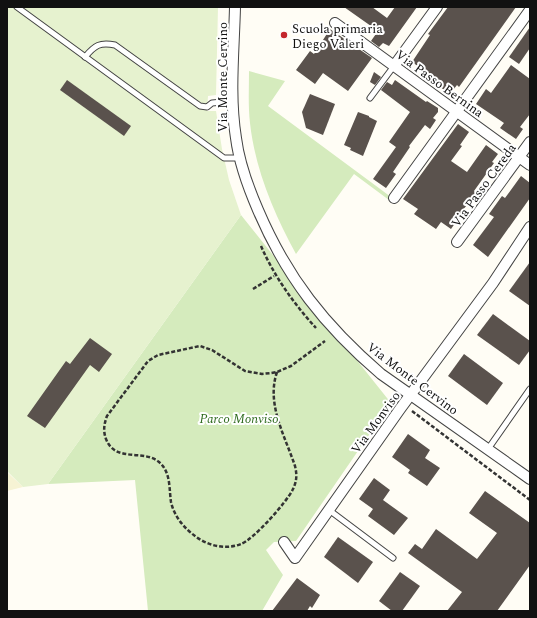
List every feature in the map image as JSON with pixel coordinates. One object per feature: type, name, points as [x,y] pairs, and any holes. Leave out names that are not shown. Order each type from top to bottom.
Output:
[{"type":"street","name":"Via Monte Cervino","points":[[235,7],[233,101],[236,139],[240,158],[253,198],[265,227],[281,258],[308,299],[336,332],[381,374],[530,479]]},
{"type":"street","points":[[394,66],[437,7]]},
{"type":"street","points":[[394,198],[530,10]]},
{"type":"street","name":"Via Passo Bernina","points":[[335,23],[530,165]]},
{"type":"street","name":"Via Passo Cereda","points":[[457,242],[530,142]]},
{"type":"street","name":"Via Monviso","points":[[284,542],[295,558],[493,283],[530,227]]},
{"type":"lane","points":[[16,7],[224,158],[240,158]]},
{"type":"lane","points":[[85,57],[93,48],[100,44],[115,45],[200,106],[207,107],[212,103],[233,101]]},
{"type":"lane","points":[[370,98],[394,66]]},
{"type":"lane","points":[[488,449],[530,389]]},
{"type":"lane","points":[[329,510],[393,558]]},
{"type":"path","points":[[261,245],[268,260],[290,296],[304,315],[318,330]]},
{"type":"path","points":[[253,289],[274,276]]},
{"type":"path","points":[[277,372],[274,381],[273,400],[297,475],[293,490],[273,515],[243,544],[229,547],[211,545],[195,536],[181,524],[171,502],[168,477],[161,464],[150,457],[119,453],[108,444],[104,431],[104,424],[107,416],[148,361],[158,355],[200,346],[212,350],[245,371],[262,374],[277,372],[290,366],[326,340],[322,335]]},
{"type":"path","points":[[404,405],[530,500]]},
{"type":"shaded area","points":[[7,472],[23,487],[7,491]]},
{"type":"green space","points":[[7,7],[218,7],[216,95],[208,96],[207,111],[216,111],[229,180],[241,215],[48,484],[23,487],[7,471]]},
{"type":"green space","points":[[249,71],[285,81],[268,106],[391,197],[389,200],[354,174],[296,254],[273,207],[256,157],[249,117]]},
{"type":"green space","name":"Parco Monviso","points":[[241,215],[391,403],[296,541],[274,542],[266,550],[283,575],[262,611],[148,611],[135,480],[48,484]]},
{"type":"building","points":[[344,7],[372,7],[387,18],[395,7],[417,7],[389,46],[383,43],[379,47],[371,41],[378,31]]},
{"type":"building","points":[[448,7],[516,7],[459,87],[457,85],[450,94],[440,87],[442,83],[412,62],[430,35],[428,34]]},
{"type":"building","points":[[530,27],[530,48],[519,64],[509,57]]},
{"type":"building","points":[[330,29],[372,58],[348,91],[323,73],[315,84],[296,70],[310,51],[314,54]]},
{"type":"building","points":[[511,65],[530,79],[530,114],[520,127],[523,129],[516,139],[500,128],[504,123],[476,104],[486,89],[491,93]]},
{"type":"building","points":[[374,72],[381,77],[375,85],[370,82]]},
{"type":"building","points":[[67,80],[131,126],[124,136],[60,90]]},
{"type":"building","points":[[395,80],[426,102],[427,101],[438,108],[438,112],[433,118],[436,120],[430,129],[425,125],[409,146],[410,147],[393,172],[396,174],[386,188],[373,179],[396,147],[389,142],[410,112],[381,90],[387,82],[392,85]]},
{"type":"building","points":[[310,94],[335,104],[323,135],[306,128],[302,112]]},
{"type":"building","points":[[358,112],[377,121],[363,156],[350,150],[351,148],[344,145]]},
{"type":"building","points":[[458,124],[469,132],[460,145],[462,146],[451,161],[467,172],[486,145],[498,154],[492,162],[494,163],[474,191],[476,193],[463,210],[465,211],[459,220],[458,219],[451,229],[441,222],[436,229],[414,214],[418,209],[403,199]]},
{"type":"building","points":[[521,176],[530,183],[530,198],[488,257],[473,245],[494,217],[489,214],[502,196],[505,198]]},
{"type":"building","points":[[530,262],[530,306],[509,291]]},
{"type":"building","points":[[493,314],[530,341],[530,350],[519,365],[477,335]]},
{"type":"building","points":[[90,338],[112,354],[99,372],[90,365],[45,428],[27,416],[66,361],[70,364]]},
{"type":"building","points":[[464,354],[503,383],[487,405],[448,376]]},
{"type":"building","points":[[408,434],[430,450],[425,458],[440,468],[427,486],[408,473],[410,470],[392,457]]},
{"type":"building","points":[[374,478],[390,490],[383,500],[408,518],[394,535],[368,516],[373,509],[359,499]]},
{"type":"building","points":[[485,491],[530,523],[530,565],[497,611],[447,611],[462,592],[408,553],[415,544],[422,549],[436,529],[477,559],[497,533],[469,513]]},
{"type":"building","points":[[338,537],[373,562],[358,583],[324,557]]},
{"type":"building","points":[[400,572],[420,586],[402,611],[392,611],[379,601]]},
{"type":"building","points":[[297,578],[320,595],[312,608],[310,606],[307,611],[272,611]]},
{"type":"place","name":"Scuola primaria Diego Valeri","points":[[284,35]]}]
